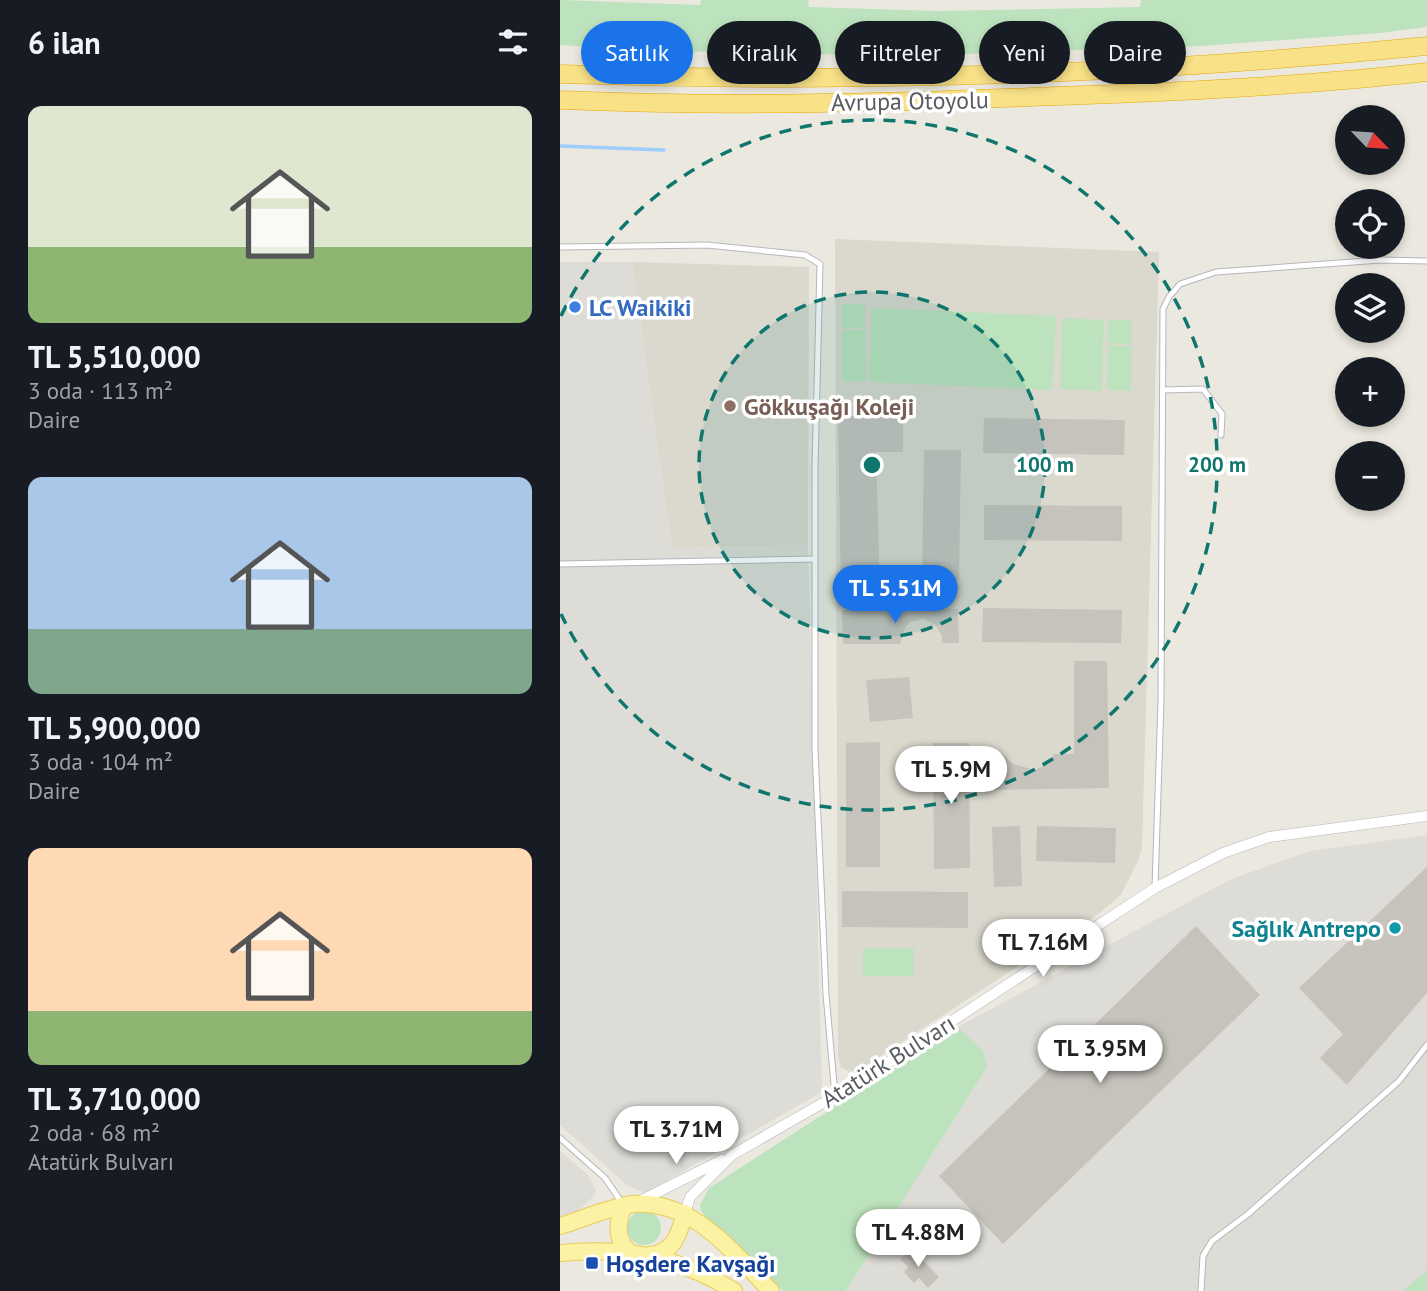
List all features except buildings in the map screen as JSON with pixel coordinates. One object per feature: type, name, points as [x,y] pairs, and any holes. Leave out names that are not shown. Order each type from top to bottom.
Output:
[{"type":"highway","name":"Avrupa Otoyolu","points":[[560,74],[754,78],[945,76],[1140,68],[1427,46]]},
{"type":"highway","name":"Avrupa Otoyolu","points":[[560,100],[722,103],[977,101],[1206,91],[1427,72]]},
{"type":"main road","name":"Atatürk Bulvarı","points":[[560,1226],[628,1205],[654,1205],[685,1213],[720,1241],[771,1291]]},
{"type":"main road","points":[[628,1205],[618,1222],[618,1233],[628,1251]]},
{"type":"main road","points":[[650,1255],[664,1252],[673,1244],[685,1213]]},
{"type":"main road","points":[[560,1253],[628,1251],[650,1255],[715,1280],[734,1291]]},
{"type":"street","name":"Atatürk Bulvarı","points":[[628,1205],[732,1155],[835,1096],[1155,888],[1223,853],[1269,837],[1427,816]]},
{"type":"street","name":"Atatürk Bulvarı","points":[[685,1213],[690,1197],[732,1155]]},
{"type":"lane","points":[[560,247],[708,245],[804,255],[820,264],[815,750],[826,994],[835,1096]]},
{"type":"lane","points":[[1155,888],[1161,701],[1163,309],[1180,284],[1216,272],[1380,260],[1427,261]]},
{"type":"lane","points":[[1163,390],[1203,389],[1222,414],[1221,435]]},
{"type":"lane","points":[[560,564],[815,559]]},
{"type":"lane","points":[[1201,1291],[1203,1256],[1212,1241],[1248,1213],[1399,1081],[1427,1045]]},
{"type":"lane","points":[[560,1138],[605,1178],[628,1205]]},
{"type":"shaded area","points":[[835,239],[1159,252],[1142,848],[1138,861],[1121,895],[1101,912],[862,1068],[849,1072],[841,1067],[838,1055]]},
{"type":"shaded area","points":[[560,262],[632,262],[672,548],[808,545],[822,1092],[645,1193],[628,1186],[560,1125]]},
{"type":"shaded area","name":"Gökkuşağı Koleji","points":[[632,262],[809,267],[808,545],[672,548]]},
{"type":"shaded area","points":[[1427,835],[1427,1291],[846,1291],[987,1067],[983,1051],[958,1027],[1229,880],[1310,851]]},
{"type":"shaded area","points":[[560,1151],[588,1175],[596,1191],[578,1211],[560,1216]]},
{"type":"green space","points":[[560,0],[700,5],[701,0],[808,0],[809,7],[937,11],[1140,7],[1141,0],[1427,0],[1427,27],[1201,46],[1186,47],[1186,21],[1084,21],[1084,50],[1070,50],[1070,21],[979,21],[979,53],[965,54],[965,21],[835,21],[835,55],[821,54],[821,21],[707,21],[707,52],[693,51],[693,21],[581,21],[581,46],[560,45]]},
{"type":"green space","points":[[842,304],[865,304],[865,328],[842,328]]},
{"type":"green space","points":[[872,308],[1056,316],[1052,390],[869,382]]},
{"type":"green space","points":[[1062,318],[1104,320],[1101,391],[1060,389]]},
{"type":"green space","points":[[1108,320],[1132,320],[1131,344],[1107,343]]},
{"type":"green space","points":[[842,330],[866,330],[866,381],[842,381]]},
{"type":"green space","points":[[1108,345],[1132,346],[1131,391],[1107,390]]},
{"type":"green space","points":[[863,948],[914,948],[914,976],[863,976]]},
{"type":"green space","points":[[958,1027],[983,1051],[987,1067],[846,1291],[783,1291],[701,1211],[700,1205],[709,1188]]},
{"type":"green space","points":[[644,1211],[656,1216],[661,1228],[656,1240],[644,1245],[632,1240],[627,1228],[632,1216]]},
{"type":"green space","points":[[1427,1271],[1427,1291],[1402,1291]]},
{"type":"waterway","points":[[560,146],[664,150]]},
{"type":"place","name":"LC Waikiki","points":[[575,307]]},
{"type":"place","name":"Gökkuşağı Koleji","points":[[730,406]]},
{"type":"place","name":"Sağlık Antrepo","points":[[1395,928]]},
{"type":"place","name":"Hoşdere Kavşağı","points":[[592,1263]]}]
